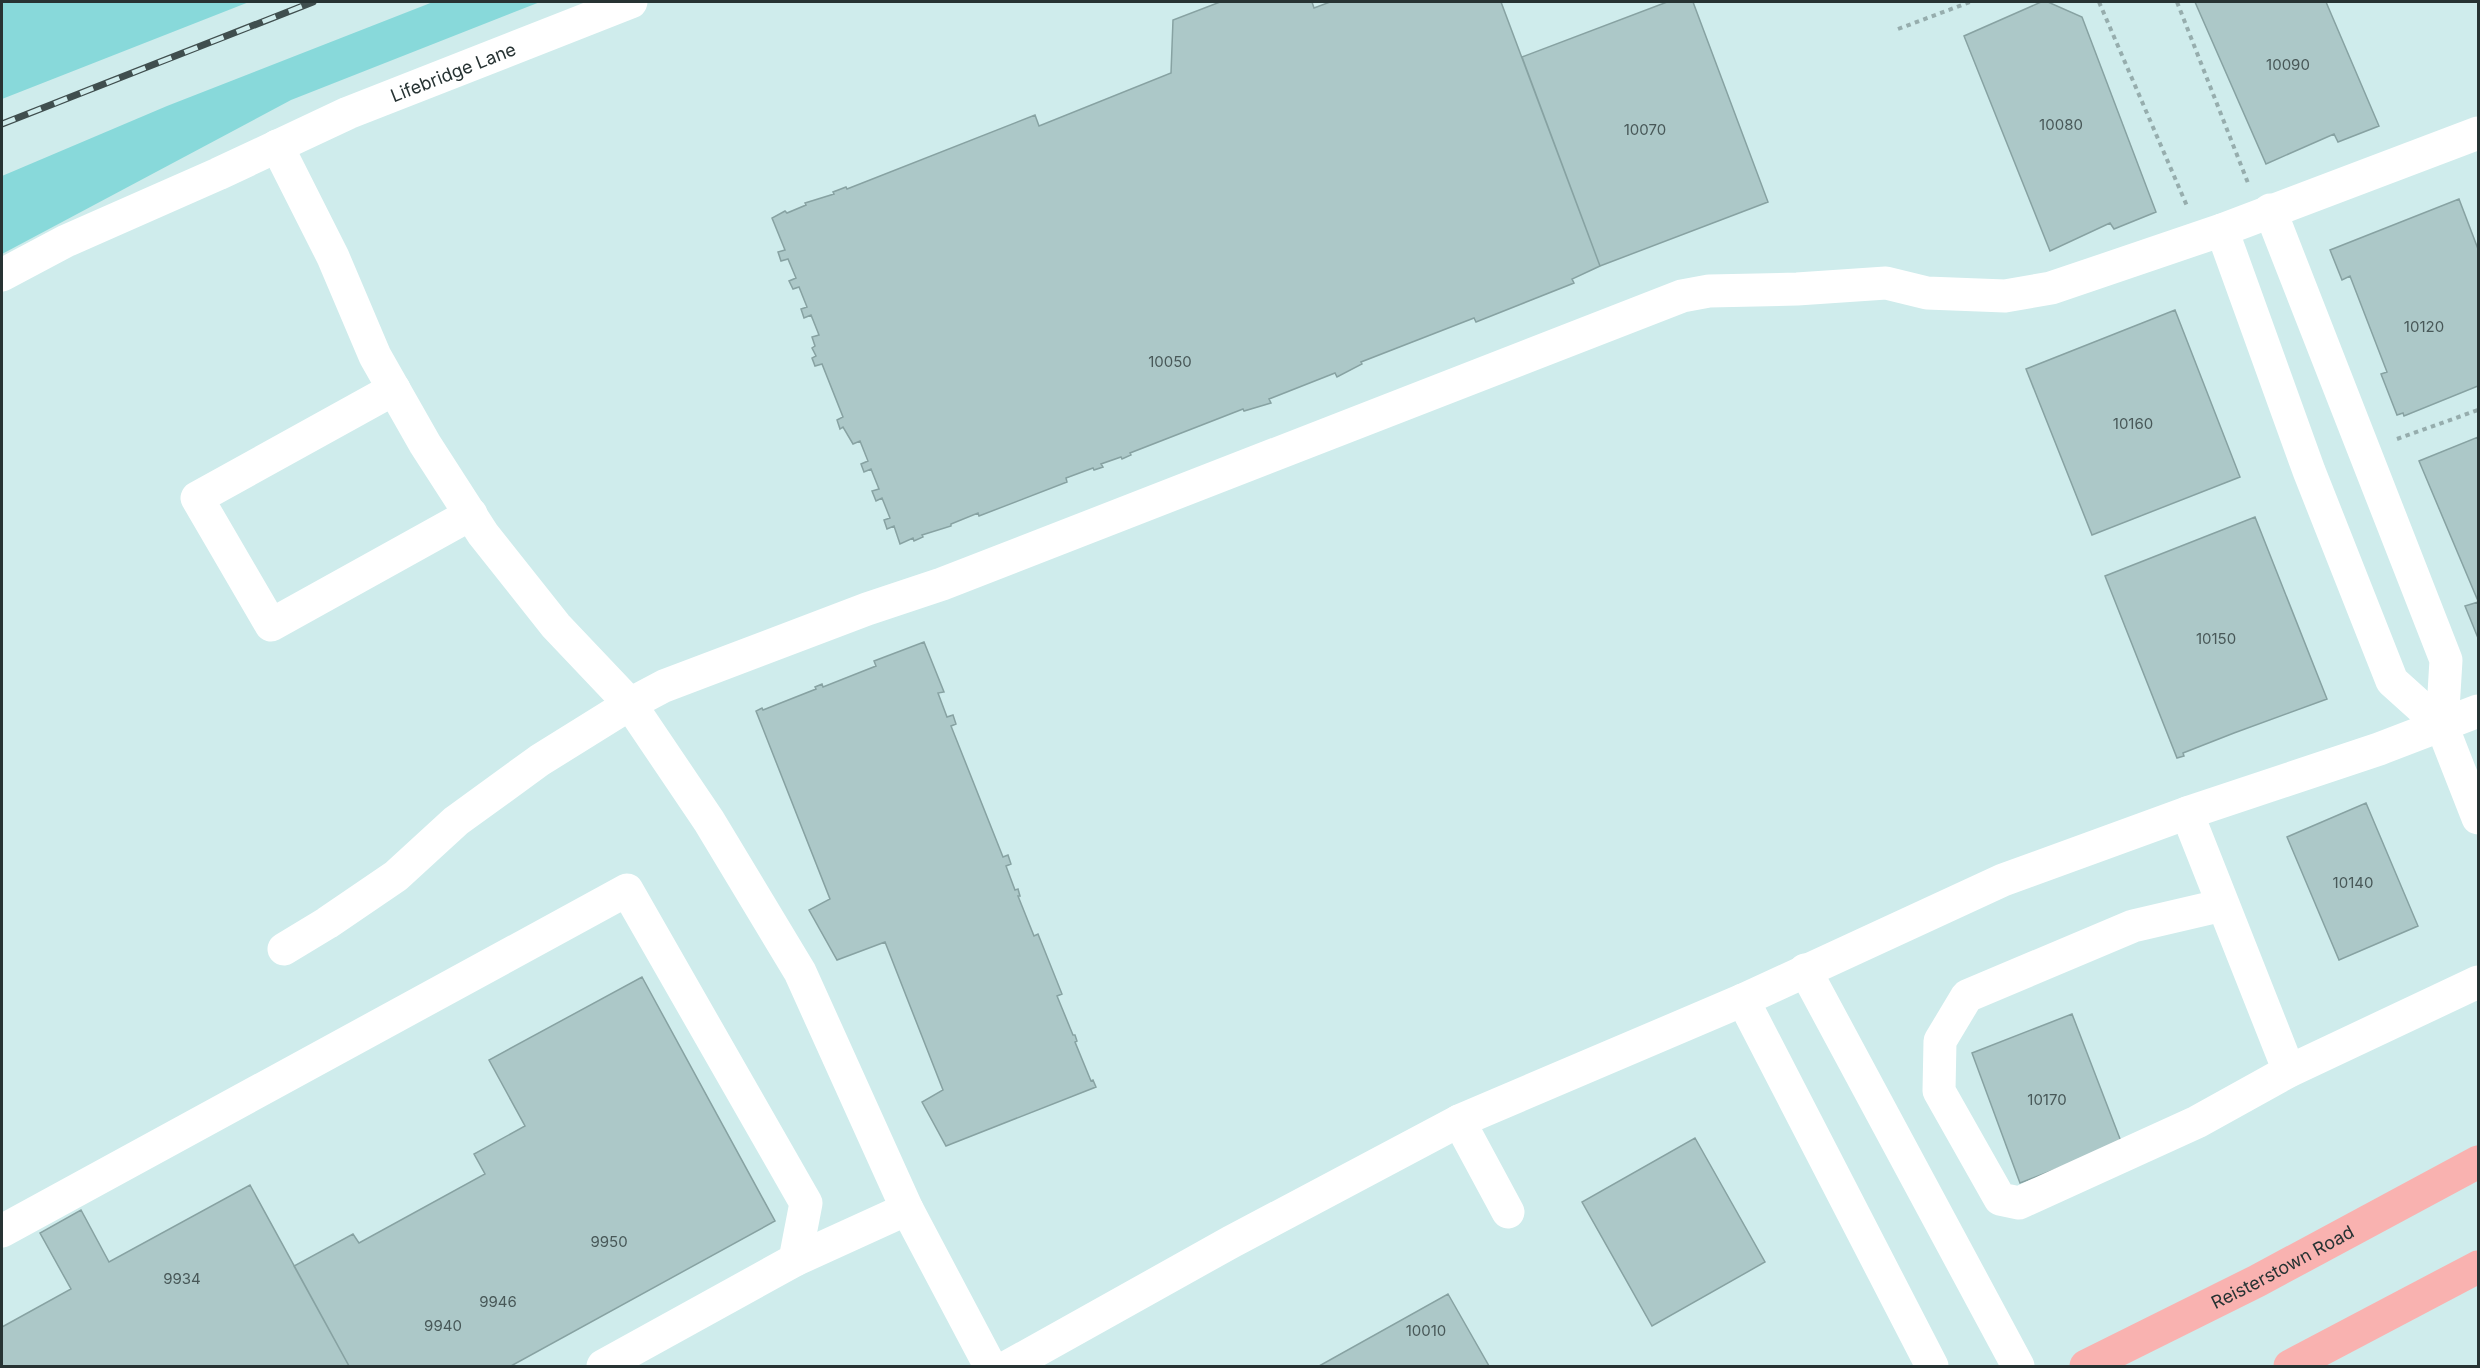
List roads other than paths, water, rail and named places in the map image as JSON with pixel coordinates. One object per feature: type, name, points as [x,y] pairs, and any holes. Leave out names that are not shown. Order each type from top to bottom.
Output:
[{"type":"main road","name":"Reisterstown Road","points":[[2086,1366],[2257,1281],[2478,1162]]},
{"type":"main road","points":[[2290,1366],[2478,1267]]},
{"type":"street","name":"Lifebridge Lane","points":[[2,275],[66,240],[218,174],[348,113],[631,2]]},
{"type":"street","points":[[284,948],[327,923],[396,876],[456,821],[540,760],[630,704],[664,686],[867,609],[986,567],[1682,296],[1709,291],[1797,289],[1886,283],[1927,293],[2005,296],[2050,288],[2211,234],[2478,134]]},
{"type":"street","points":[[277,146],[333,257],[375,356],[425,444],[483,534],[556,626],[630,704],[709,821],[800,972],[907,1209],[990,1366]]},
{"type":"street","points":[[2265,213],[2446,660],[2442,726],[2478,818]]},
{"type":"street","points":[[2211,234],[2309,471],[2392,681],[2442,726]]},
{"type":"street","points":[[394,389],[197,498],[271,626],[471,514]]},
{"type":"street","points":[[1009,1366],[1231,1242],[1460,1120],[1743,1000],[2003,880],[2187,813],[2442,726],[2478,711]]},
{"type":"street","points":[[2187,813],[2289,1071]]},
{"type":"street","points":[[2,1231],[627,890],[806,1203],[795,1260]]},
{"type":"street","points":[[2223,905],[2133,926],[1967,996],[1940,1041],[1939,1091],[2000,1198],[2019,1203],[2197,1122],[2289,1071],[2478,982]]},
{"type":"street","points":[[1805,970],[2018,1366]]},
{"type":"street","points":[[1743,1000],[1932,1366]]},
{"type":"street","points":[[1460,1120],[1508,1212]]},
{"type":"street","points":[[603,1366],[795,1260],[907,1209]]},
{"type":"railway","points":[[2,124],[313,2]]}]
